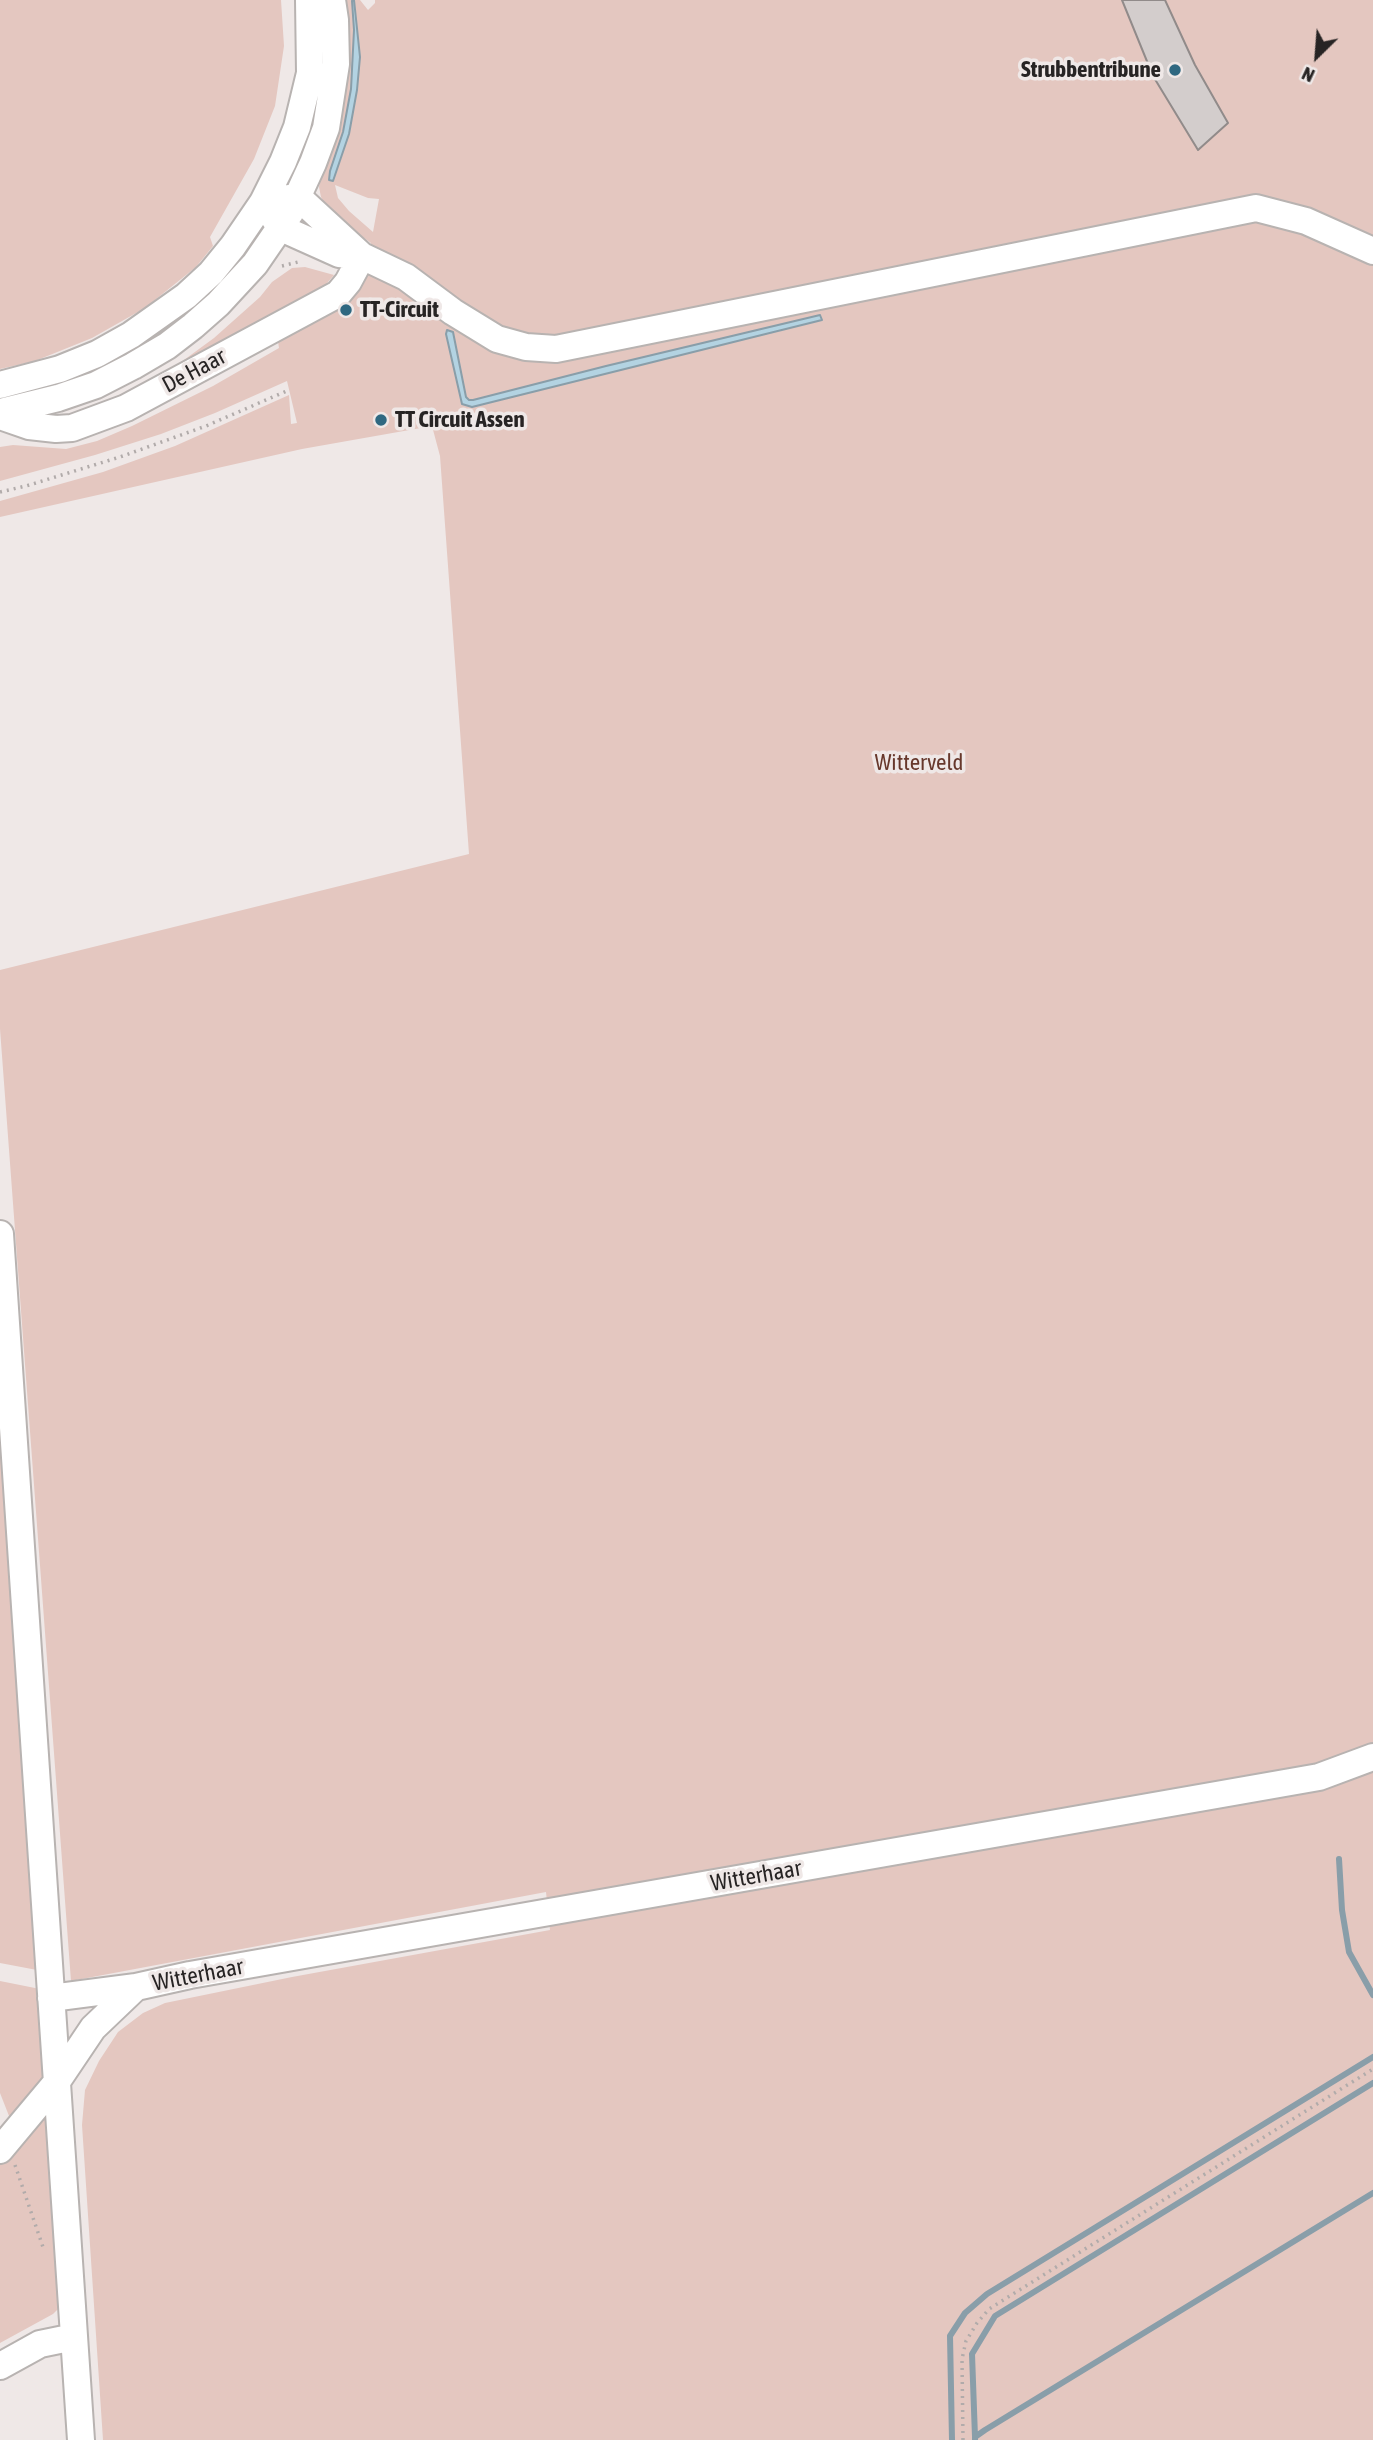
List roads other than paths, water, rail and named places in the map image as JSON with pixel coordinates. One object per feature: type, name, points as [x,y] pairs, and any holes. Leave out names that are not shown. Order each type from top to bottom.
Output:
[{"type":"street","points":[[0,385],[36,377],[97,354],[159,317],[211,273],[233,246],[263,202],[283,162],[296,127],[310,73],[309,0]]},
{"type":"street","name":"De Haar","points":[[0,414],[96,385],[134,366],[167,346],[218,304],[255,264],[281,228],[298,197],[326,128],[336,64],[332,0]]},
{"type":"street","points":[[263,202],[298,197],[362,256],[406,277],[453,312],[497,339],[526,347],[556,349],[1256,208],[1306,221],[1373,251]]},
{"type":"street","points":[[263,202],[281,228],[339,254],[362,256]]},
{"type":"street","name":"De Haar","points":[[0,414],[29,426],[56,429],[72,428],[126,408],[338,294],[362,256]]},
{"type":"street","points":[[0,1234],[81,2440]]},
{"type":"street","name":"Witterhaar","points":[[51,1998],[136,1987],[258,1963],[1319,1777],[1373,1757]]},
{"type":"street","name":"Witterhaar","points":[[4,2145],[56,2083],[93,2028],[136,1987]]},
{"type":"street","points":[[0,2366],[40,2344],[74,2337]]},
{"type":"water","points":[[354,0],[360,57],[357,90],[349,134],[333,181],[329,180],[330,171],[343,132],[351,89]]},
{"type":"water","points":[[820,315],[822,320],[472,407],[462,404],[446,334],[447,330],[453,332],[466,397],[473,400]]},
{"type":"waterway","points":[[1339,1859],[1342,1910],[1349,1952],[1373,1995]]},
{"type":"waterway","points":[[952,2440],[950,2336],[965,2313],[987,2294],[1373,2057]]},
{"type":"waterway","points":[[975,2437],[972,2354],[995,2316],[1373,2083]]},
{"type":"waterway","points":[[975,2440],[975,2437],[985,2430],[1373,2193]]},
{"type":"place","name":"Strubbentribune","points":[[1175,70]]},
{"type":"place","name":"TT-Circuit","points":[[346,310]]},
{"type":"place","name":"TT Circuit Assen","points":[[381,420]]},
{"type":"park label","name":"Witterveld","points":[[919,763]]}]
